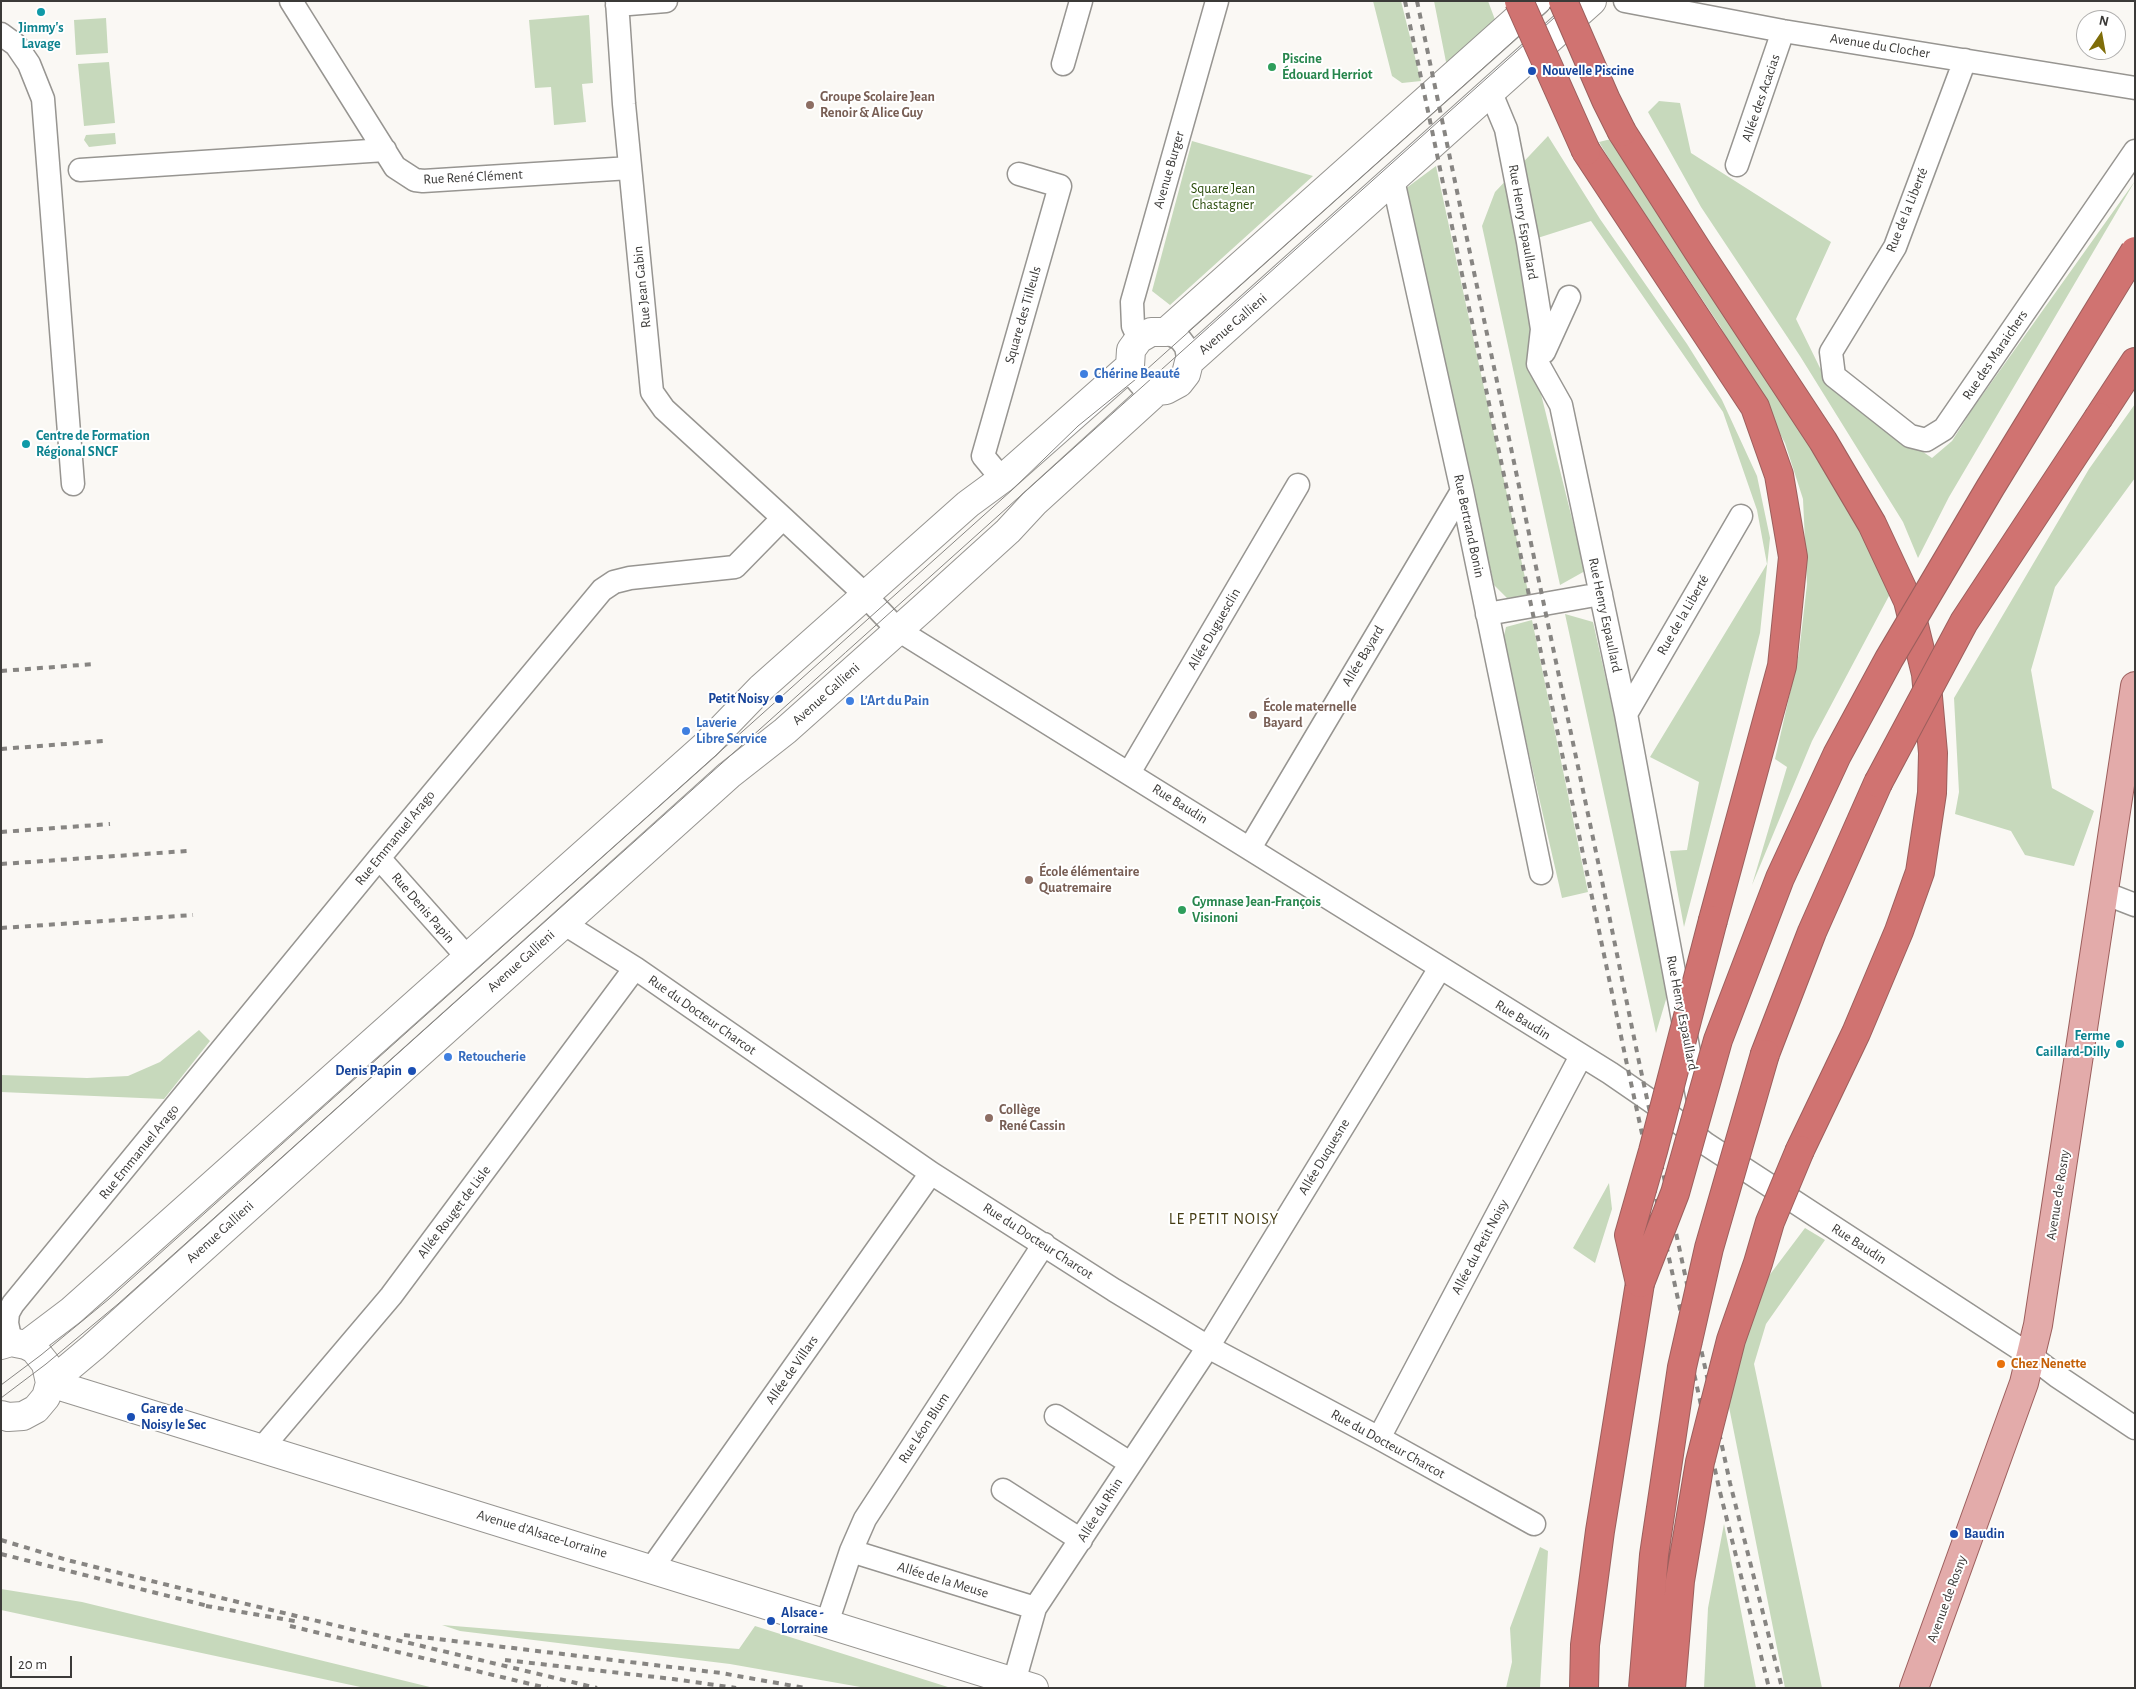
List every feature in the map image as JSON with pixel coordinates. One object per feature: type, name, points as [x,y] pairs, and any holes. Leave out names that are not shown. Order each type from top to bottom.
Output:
[{"type":"highway","points":[[1520,1],[1586,151],[1755,406],[1778,475],[1793,557],[1782,666],[1629,1235],[1640,1283]]},
{"type":"highway","points":[[1563,1],[1622,132],[1823,441],[1872,524],[1908,601],[1926,674],[1934,753],[1932,793],[1920,872],[1899,931],[1856,1033],[1800,1150],[1770,1222],[1731,1340],[1700,1462],[1680,1581],[1671,1688]]},
{"type":"highway","points":[[1584,1688],[1585,1645],[1600,1531],[1640,1283],[1675,1193],[1718,1040],[1780,878],[1838,755],[1888,659],[2135,251]]},
{"type":"highway","points":[[1643,1688],[1654,1555],[1682,1367],[1709,1248],[1765,1054],[1812,932],[1878,783],[1964,622],[2135,362]]},
{"type":"main road","name":"Avenue de Rosny","points":[[1914,1688],[2024,1383],[2038,1325],[2135,686]]},
{"type":"street","name":"Rue René Clément","points":[[291,1],[395,167],[415,180],[630,168]]},
{"type":"street","points":[[617,3],[666,1]]},
{"type":"street","points":[[1063,64],[1081,1]]},
{"type":"street","name":"Avenue Burger","points":[[1138,339],[1133,326],[1132,302],[1217,1]]},
{"type":"street","points":[[1166,332],[1537,1]]},
{"type":"street","name":"Avenue Gallieni","points":[[50,1383],[93,1347],[729,775],[785,731],[898,630],[1008,531],[1034,503],[1157,391],[1173,387],[1178,383],[1186,374],[1189,362],[1592,1]]},
{"type":"street","name":"Avenue du Clocher","points":[[1625,1],[1783,31],[2135,88]]},
{"type":"street","name":"Rue Jean Gabin","points":[[617,3],[630,168],[652,392],[664,409],[783,518]]},
{"type":"street","name":"Allée des Acacias","points":[[1737,165],[1783,31]]},
{"type":"street","points":[[1,34],[16,45],[29,64],[43,99],[72,484]]},
{"type":"street","name":"Rue de la Liberté","points":[[1831,352],[1894,247],[1965,60]]},
{"type":"street","name":"Rue Henry Espaullard","points":[[1491,93],[1506,129],[1528,242],[1542,329],[1538,364],[1560,404],[1626,714],[1706,1144]]},
{"type":"street","points":[[80,170],[385,150]]},
{"type":"street","name":"Rue des Maraichers","points":[[1831,352],[1834,376],[1910,436],[1926,440],[1944,429],[2135,150]]},
{"type":"street","name":"Square des Tilleuls","points":[[1002,480],[983,456],[1060,186],[1019,174]]},
{"type":"street","name":"Rue Bertrand Bonin","points":[[1393,180],[1462,491],[1541,873]]},
{"type":"street","points":[[1538,364],[1570,297]]},
{"type":"street","points":[[1157,391],[1142,386],[1136,379],[1130,366],[1131,350],[1138,339],[1151,332],[1166,332],[1180,339],[1186,347],[1189,362]]},
{"type":"street","points":[[13,1344],[71,1311],[706,745],[761,688],[968,504],[1002,480],[1130,366]]},
{"type":"street","name":"Allée Duguesclin","points":[[1129,773],[1298,485]]},
{"type":"street","name":"Allée Bayard","points":[[1250,848],[1462,491]]},
{"type":"street","name":"Rue de la Liberté","points":[[1626,714],[1741,516]]},
{"type":"street","points":[[783,518],[865,596]]},
{"type":"street","name":"Rue Emmanuel Arago","points":[[13,1344],[7,1324],[8,1313],[13,1304],[602,590],[614,582],[630,578],[735,567],[783,518]]},
{"type":"street","points":[[1487,614],[1600,594]]},
{"type":"street","name":"Rue Baudin","points":[[865,596],[898,630],[1581,1056],[1658,1106],[1706,1144],[2031,1356],[2057,1376],[2135,1428]]},
{"type":"street","name":"Rue Denis Papin","points":[[379,858],[468,958]]},
{"type":"street","points":[[2104,893],[2135,905]]},
{"type":"street","name":"Rue du Docteur Charcot","points":[[564,923],[635,968],[931,1173],[1208,1347],[1379,1438],[1534,1524]]},
{"type":"street","name":"Allée Rouget de Lisle","points":[[262,1448],[391,1296],[635,968]]},
{"type":"street","name":"Allée Duquesne","points":[[1208,1347],[1440,968]]},
{"type":"street","name":"Allée du Petit Noisy","points":[[1379,1438],[1581,1056]]},
{"type":"street","name":"Allée de Villars","points":[[652,1568],[931,1173]]},
{"type":"street","name":"Rue Léon Blum","points":[[827,1623],[851,1551],[865,1519],[1044,1244]]},
{"type":"street","points":[[3,1418],[23,1416],[36,1409],[46,1397],[50,1383],[50,1373],[44,1359],[34,1349],[13,1344]]},
{"type":"street","name":"Allée du Rhin","points":[[1024,1685],[1035,1608],[1208,1347]]},
{"type":"street","name":"Avenue d'Alsace-Lorraine","points":[[50,1383],[652,1568],[1024,1685]]},
{"type":"street","points":[[1056,1416],[1130,1463]]},
{"type":"street","points":[[1003,1490],[1081,1540]]},
{"type":"street","name":"Allée de la Meuse","points":[[851,1551],[1035,1608]]},
{"type":"green space","points":[[1373,1],[1401,1],[1421,81],[1402,83],[1392,76]]},
{"type":"green space","points":[[1434,1],[1488,1],[1497,25],[1447,67]]},
{"type":"green space","points":[[589,15],[593,83],[582,84],[586,122],[554,125],[551,87],[535,88],[529,20]]},
{"type":"green space","points":[[106,18],[108,53],[76,55],[74,20]]},
{"type":"green space","points":[[109,62],[115,123],[84,126],[78,64]]},
{"type":"green space","points":[[1659,101],[1680,103],[1691,153],[1831,242],[1796,319],[1820,368],[1863,411],[1932,458],[1952,441],[1971,411],[2135,181],[1949,497],[1918,558],[1903,522],[1800,356],[1701,207],[1648,112]]},
{"type":"green space","points":[[115,133],[116,144],[89,147],[84,140],[86,135]]},
{"type":"green space","points":[[1548,136],[1600,219],[1687,344],[1722,400],[1757,476],[1770,538],[1760,633],[1684,927],[1670,851],[1687,850],[1699,782],[1650,757],[1767,564],[1757,510],[1723,412],[1591,221],[1525,242],[1551,354],[1541,394],[1585,571],[1560,585],[1482,226],[1495,192]]},
{"type":"green space","points":[[1611,139],[1782,404],[1841,490],[1890,594],[1812,741],[1752,885],[1787,767],[1775,759],[1799,653],[1807,584],[1803,499],[1785,443],[1720,326],[1599,142]]},
{"type":"green space","name":"Square Jean Chastagner","points":[[1192,141],[1313,176],[1170,305],[1152,291]]},
{"type":"green space","points":[[1436,166],[1529,596],[1507,598],[1494,585],[1405,189]]},
{"type":"green space","points":[[2135,404],[2135,478],[2055,587],[2031,670],[2052,788],[2094,811],[2074,866],[2025,855],[2011,831],[1955,814],[1959,792],[1954,698],[2089,469]]},
{"type":"green space","points":[[1565,614],[1593,622],[1673,976],[1656,1033]]},
{"type":"green space","points":[[1532,620],[1588,892],[1562,898],[1503,640],[1506,627]]},
{"type":"green space","points":[[199,1030],[210,1041],[164,1099],[1,1092],[1,1075],[87,1078],[128,1076],[160,1062]]},
{"type":"green space","points":[[1609,1183],[1612,1209],[1595,1263],[1573,1248]]},
{"type":"green space","points":[[1805,1228],[1825,1240],[1766,1324],[1754,1364],[1822,1688],[1785,1688],[1727,1397],[1756,1293]]},
{"type":"green space","points":[[1724,1524],[1756,1688],[1704,1688],[1708,1608]]},
{"type":"green space","points":[[1540,1547],[1548,1551],[1540,1688],[1506,1688],[1512,1662],[1510,1628]]},
{"type":"green space","points":[[1,1589],[82,1602],[434,1688],[365,1688],[1,1610]]},
{"type":"green space","points":[[442,1625],[739,1649],[755,1626],[951,1688],[866,1688],[730,1664],[460,1631]]},
{"type":"tram line","points":[[1,1385],[109,1299],[1012,490],[1078,426],[1136,379],[1558,1]]},
{"type":"tram line","points":[[1,1398],[46,1364],[118,1304],[1573,1]]},
{"type":"railway","points":[[1405,1],[1626,1060],[1719,1488],[1769,1688]]},
{"type":"railway","points":[[1417,1],[1638,1057],[1730,1483],[1782,1688]]},
{"type":"railway","points":[[1,671],[94,664]]},
{"type":"railway","points":[[1,749],[104,741]]},
{"type":"railway","points":[[1,832],[110,824]]},
{"type":"railway","points":[[1,864],[187,851]]},
{"type":"railway","points":[[1,928],[193,915]]},
{"type":"railway","points":[[1,1540],[67,1560],[597,1688]]},
{"type":"railway","points":[[1,1554],[212,1607]]},
{"type":"railway","points":[[206,1606],[300,1622]]},
{"type":"railway","points":[[290,1626],[547,1688]]},
{"type":"railway","points":[[404,1635],[721,1673],[805,1688]]},
{"type":"railway","points":[[505,1660],[736,1688]]},
{"type":"place","name":"Jimmy's Lavage","points":[[41,12]]},
{"type":"place","name":"Piscine Édouard Herriot","points":[[1272,67]]},
{"type":"place","name":"Nouvelle Piscine","points":[[1532,71]]},
{"type":"place","name":"Groupe Scolaire Jean Renoir & Alice Guy","points":[[810,105]]},
{"type":"place","name":"Chérine Beauté","points":[[1084,374]]},
{"type":"place","name":"Centre de Formation Régional SNCF","points":[[26,444]]},
{"type":"place","name":"Petit Noisy","points":[[779,699]]},
{"type":"place","name":"L’Art du Pain","points":[[850,701]]},
{"type":"place","name":"École maternelle Bayard","points":[[1253,715]]},
{"type":"place","name":"Laverie Libre Service","points":[[686,731]]},
{"type":"place","name":"École élémentaire Quatremaire","points":[[1029,880]]},
{"type":"place","name":"Gymnase Jean-François Visinoni","points":[[1182,910]]},
{"type":"place","name":"Ferme Caillard-Dilly","points":[[2120,1044]]},
{"type":"place","name":"Retoucherie","points":[[448,1057]]},
{"type":"place","name":"Denis Papin","points":[[412,1071]]},
{"type":"place","name":"Collège René Cassin","points":[[989,1118]]},
{"type":"place","name":"Chez Nenette","points":[[2001,1364]]},
{"type":"place","name":"Gare de Noisy le Sec","points":[[131,1417]]},
{"type":"place","name":"Baudin","points":[[1954,1534]]},
{"type":"place","name":"Alsace - Lorraine","points":[[771,1621]]},
{"type":"district","name":"LE PETIT NOISY","points":[[1224,1219]]}]
